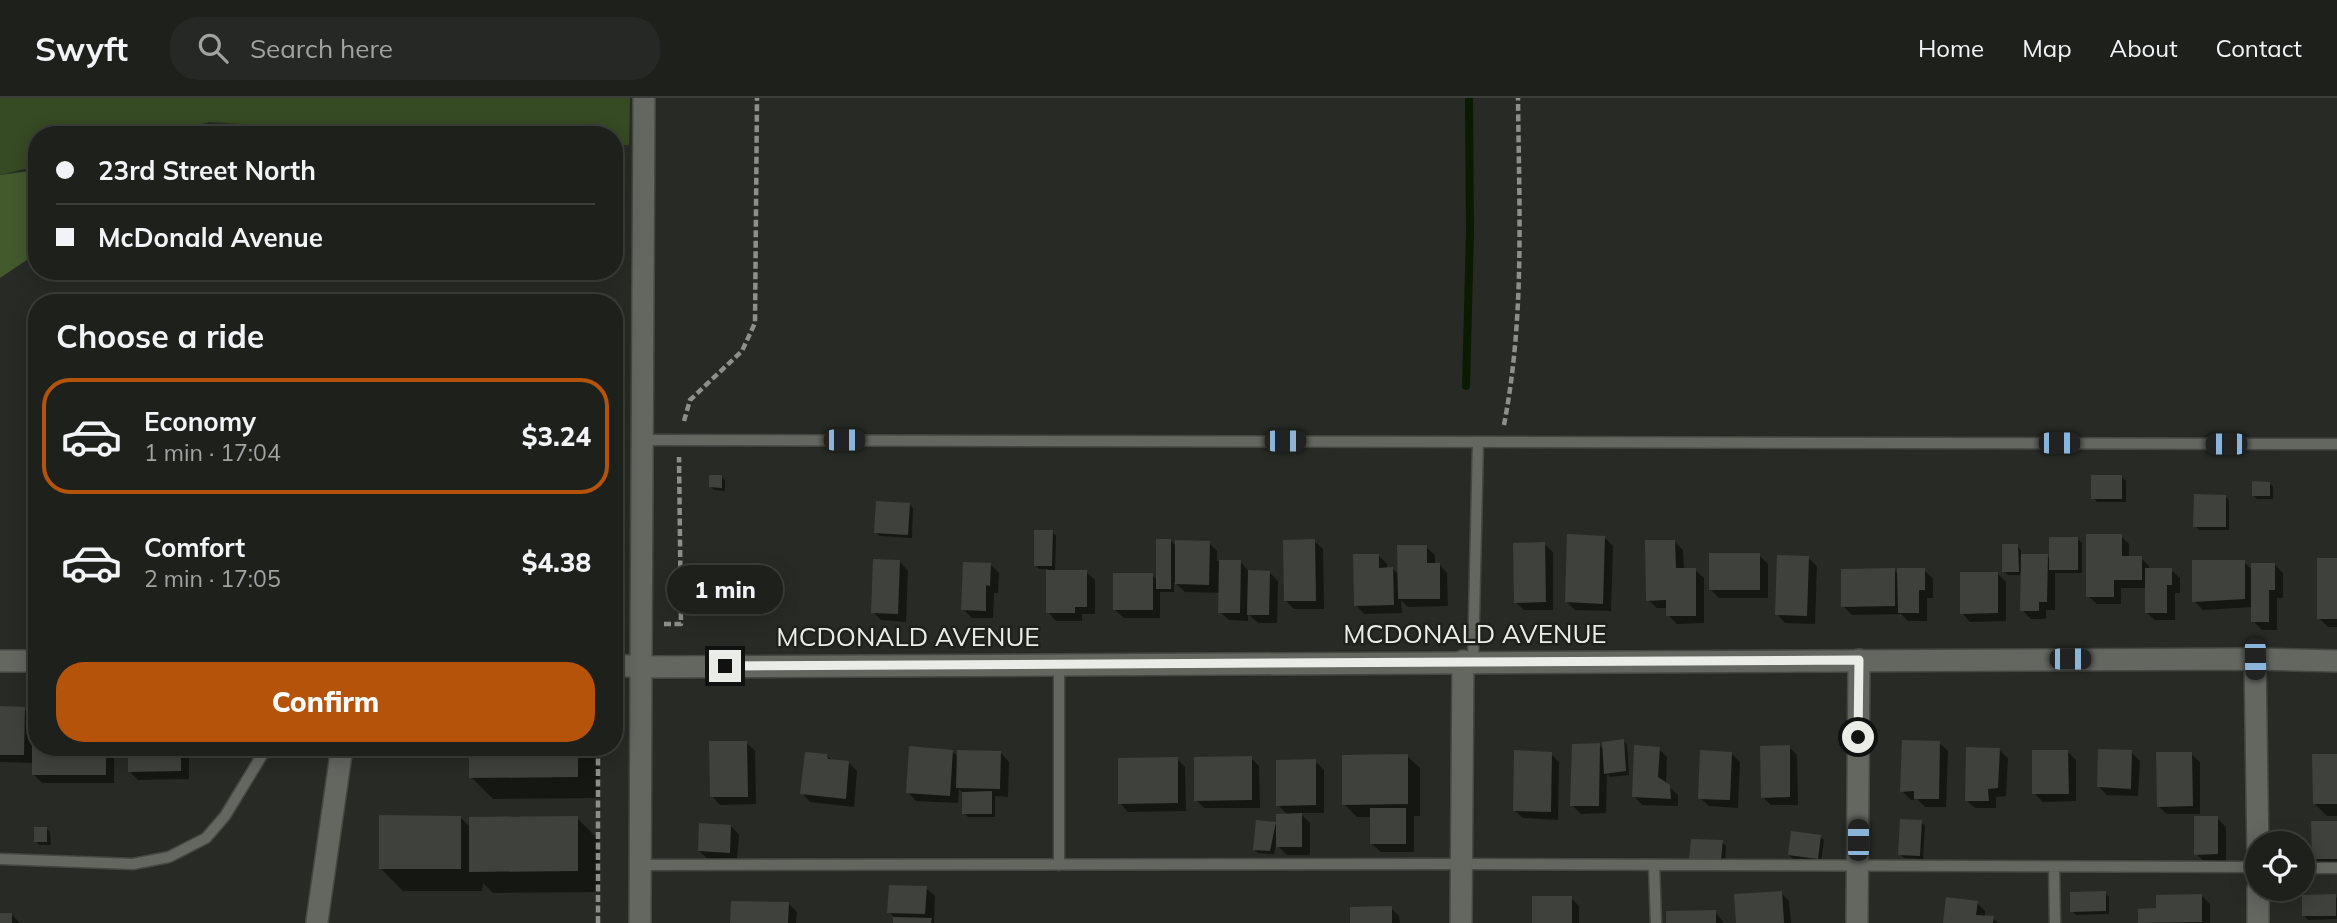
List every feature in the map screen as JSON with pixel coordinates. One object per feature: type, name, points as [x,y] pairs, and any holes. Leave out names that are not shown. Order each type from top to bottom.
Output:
[{"type":"street","points":[[639,923],[644,98]]},
{"type":"street","points":[[2255,659],[2258,831]]},
{"type":"street","points":[[1857,923],[1859,660]]},
{"type":"street","name":"MCDONALD AVENUE","points":[[623,666],[1859,660],[2337,661]]},
{"type":"street","points":[[0,661],[28,661]]},
{"type":"street","points":[[1461,923],[1468,662]]},
{"type":"street","points":[[317,921],[341,756]]},
{"type":"street","points":[[2258,901],[2258,923]]},
{"type":"lane","points":[[642,440],[2337,444]]},
{"type":"lane","points":[[1468,662],[1478,442]]},
{"type":"lane","points":[[1059,664],[1059,865]]},
{"type":"lane","points":[[0,859],[133,864],[169,857],[206,838],[225,816],[262,756]]},
{"type":"lane","points":[[640,865],[2245,867]]},
{"type":"lane","points":[[1654,865],[1656,923]]},
{"type":"lane","points":[[2054,867],[2055,923]]},
{"type":"lane","points":[[2315,868],[2337,868]]},
{"type":"path","points":[[681,624],[679,439],[690,400],[742,351],[755,323],[757,98]]},
{"type":"path","points":[[1501,442],[1510,397],[1517,333],[1520,270],[1518,98]]},
{"type":"path","points":[[598,756],[598,923]]},
{"type":"green space","points":[[0,98],[630,98],[629,145],[623,145],[623,126],[280,126],[209,122],[193,126],[28,126],[28,168],[0,175]]},
{"type":"green space","points":[[28,171],[28,259],[0,278],[0,175]]},
{"type":"building","points":[[709,475],[722,475],[722,488],[709,487]]},
{"type":"building","points":[[2091,475],[2122,475],[2122,499],[2091,499]]},
{"type":"building","points":[[2252,481],[2270,482],[2270,496],[2252,496]]},
{"type":"building","points":[[2194,494],[2226,495],[2226,527],[2193,527]]},
{"type":"building","points":[[876,501],[910,503],[908,535],[874,533]]},
{"type":"building","points":[[1034,530],[1053,530],[1052,566],[1034,566]]},
{"type":"building","points":[[1567,534],[1605,536],[1603,604],[1565,602]]},
{"type":"building","points":[[2086,534],[2122,534],[2122,556],[2142,556],[2142,580],[2114,580],[2114,597],[2086,597]]},
{"type":"building","points":[[2049,537],[2078,537],[2078,570],[2049,570]]},
{"type":"building","points":[[1156,539],[1171,539],[1171,589],[1156,589]]},
{"type":"building","points":[[1315,539],[1316,601],[1284,601],[1283,540]]},
{"type":"building","points":[[1175,540],[1210,541],[1209,585],[1175,584]]},
{"type":"building","points":[[1645,540],[1675,540],[1676,568],[1696,568],[1696,616],[1666,616],[1666,600],[1646,601]]},
{"type":"building","points":[[1545,542],[1546,602],[1514,603],[1513,543]]},
{"type":"building","points":[[2002,544],[2018,544],[2019,572],[2002,572]]},
{"type":"building","points":[[1397,545],[1427,545],[1427,563],[1440,563],[1440,599],[1398,599]]},
{"type":"building","points":[[1709,553],[1760,553],[1760,590],[1709,590]]},
{"type":"building","points":[[1353,554],[1379,554],[1379,568],[1393,567],[1394,605],[1354,606]]},
{"type":"building","points":[[2021,554],[2048,554],[2047,602],[2039,602],[2039,611],[2020,611]]},
{"type":"building","points":[[1777,555],[1809,556],[1807,616],[1775,615]]},
{"type":"building","points":[[2317,558],[2337,558],[2337,619],[2317,619]]},
{"type":"building","points":[[873,559],[900,560],[898,614],[871,613]]},
{"type":"building","points":[[1219,560],[1241,560],[1240,613],[1218,613]]},
{"type":"building","points":[[2192,560],[2245,560],[2245,599],[2192,602]]},
{"type":"building","points":[[963,562],[991,563],[990,586],[986,585],[986,611],[961,610]]},
{"type":"building","points":[[2251,563],[2275,563],[2275,590],[2269,590],[2269,622],[2251,622]]},
{"type":"building","points":[[1895,568],[1895,606],[1841,607],[1841,569]]},
{"type":"building","points":[[1897,568],[1925,568],[1925,590],[1919,590],[1919,613],[1898,613]]},
{"type":"building","points":[[2145,568],[2172,568],[2172,585],[2167,585],[2167,613],[2145,613]]},
{"type":"building","points":[[1046,570],[1087,570],[1087,607],[1075,607],[1075,613],[1046,613]]},
{"type":"building","points":[[1248,570],[1270,571],[1269,615],[1247,615]]},
{"type":"building","points":[[1960,572],[1998,572],[1998,613],[1960,614]]},
{"type":"building","points":[[1113,573],[1153,573],[1153,610],[1113,610]]},
{"type":"building","points":[[716,575],[755,575],[755,608],[716,609]]},
{"type":"building","points":[[0,706],[25,707],[24,755],[0,755]]},
{"type":"building","points":[[1624,739],[1626,771],[1604,774],[1602,742]]},
{"type":"building","points":[[1902,740],[1940,741],[1939,799],[1914,799],[1914,791],[1900,792]]},
{"type":"building","points":[[709,741],[747,741],[748,797],[710,797]]},
{"type":"building","points":[[1600,743],[1599,806],[1570,806],[1572,744]]},
{"type":"building","points":[[1634,745],[1660,747],[1658,777],[1670,785],[1671,799],[1632,797]]},
{"type":"building","points":[[1790,745],[1790,797],[1761,798],[1760,746]]},
{"type":"building","points":[[909,746],[953,750],[950,796],[906,793]]},
{"type":"building","points":[[1966,747],[2000,748],[1998,788],[1988,789],[1989,801],[1965,801]]},
{"type":"building","points":[[2098,749],[2132,750],[2131,789],[2097,787]]},
{"type":"building","points":[[957,750],[1001,751],[1000,789],[956,788]]},
{"type":"building","points":[[1514,750],[1552,752],[1551,812],[1513,811]]},
{"type":"building","points":[[1700,750],[1732,752],[1730,800],[1698,799]]},
{"type":"building","points":[[2032,750],[2068,750],[2069,794],[2032,794]]},
{"type":"building","points":[[805,752],[827,754],[828,759],[849,761],[846,799],[800,794]]},
{"type":"building","points":[[2156,752],[2192,752],[2193,806],[2157,807]]},
{"type":"building","points":[[1408,754],[1408,804],[1342,805],[1342,755]]},
{"type":"building","points":[[2312,754],[2337,754],[2337,804],[2313,804]]},
{"type":"building","points":[[32,756],[106,756],[106,775],[32,775]]},
{"type":"building","points":[[128,756],[181,756],[181,771],[128,772]]},
{"type":"building","points":[[469,756],[578,756],[578,777],[469,778]]},
{"type":"building","points":[[1252,756],[1252,800],[1194,801],[1194,757]]},
{"type":"building","points":[[1178,757],[1178,803],[1118,804],[1118,758]]},
{"type":"building","points":[[1316,759],[1316,805],[1276,806],[1276,760]]},
{"type":"building","points":[[992,791],[992,814],[962,814],[962,792]]},
{"type":"building","points":[[1370,808],[1406,808],[1406,844],[1370,844]]},
{"type":"building","points":[[1302,813],[1302,847],[1276,847],[1276,814]]},
{"type":"building","points":[[379,815],[461,816],[461,869],[379,869]]},
{"type":"building","points":[[578,816],[578,871],[469,872],[469,817]]},
{"type":"building","points":[[2194,816],[2218,816],[2218,854],[2194,855]]},
{"type":"building","points":[[1900,819],[1922,820],[1920,856],[1898,855]]},
{"type":"building","points":[[1256,820],[1276,822],[1270,851],[1253,850]]},
{"type":"building","points":[[2311,821],[2337,821],[2337,859],[2315,859],[2315,831],[2311,831]]},
{"type":"building","points":[[699,823],[731,825],[730,853],[698,851]]},
{"type":"building","points":[[34,827],[47,827],[47,842],[34,842]]},
{"type":"building","points":[[1791,831],[1821,835],[1818,859],[1788,855]]},
{"type":"building","points":[[1691,839],[1723,840],[1721,860],[1689,859]]},
{"type":"building","points":[[889,885],[927,886],[925,914],[887,913]]},
{"type":"building","points":[[1782,891],[1784,923],[1736,923],[1734,894]]},
{"type":"building","points":[[2106,891],[2106,911],[2070,912],[2070,892]]},
{"type":"building","points":[[2202,894],[2202,922],[2138,923],[2138,909],[2156,908],[2156,895]]},
{"type":"building","points":[[2336,894],[2336,916],[2302,916],[2302,901],[2315,901],[2315,895]]},
{"type":"building","points":[[1532,896],[1572,896],[1572,923],[1532,923]]},
{"type":"building","points":[[1946,897],[1978,901],[1976,915],[1994,916],[1993,923],[1943,923]]},
{"type":"building","points":[[731,901],[789,902],[788,923],[730,923]]},
{"type":"building","points":[[1392,906],[1392,923],[1350,923],[1350,907]]},
{"type":"building","points":[[1716,910],[1716,923],[1666,923],[1666,911]]},
{"type":"building","points":[[0,913],[12,913],[12,923],[0,923]]},
{"type":"building","points":[[893,917],[932,918],[931,923],[893,923]]},
{"type":"waterway","points":[[1466,386],[1470,233],[1469,98]]},
{"type":"route","points":[[725,666],[1859,660],[1858,737]]}]
